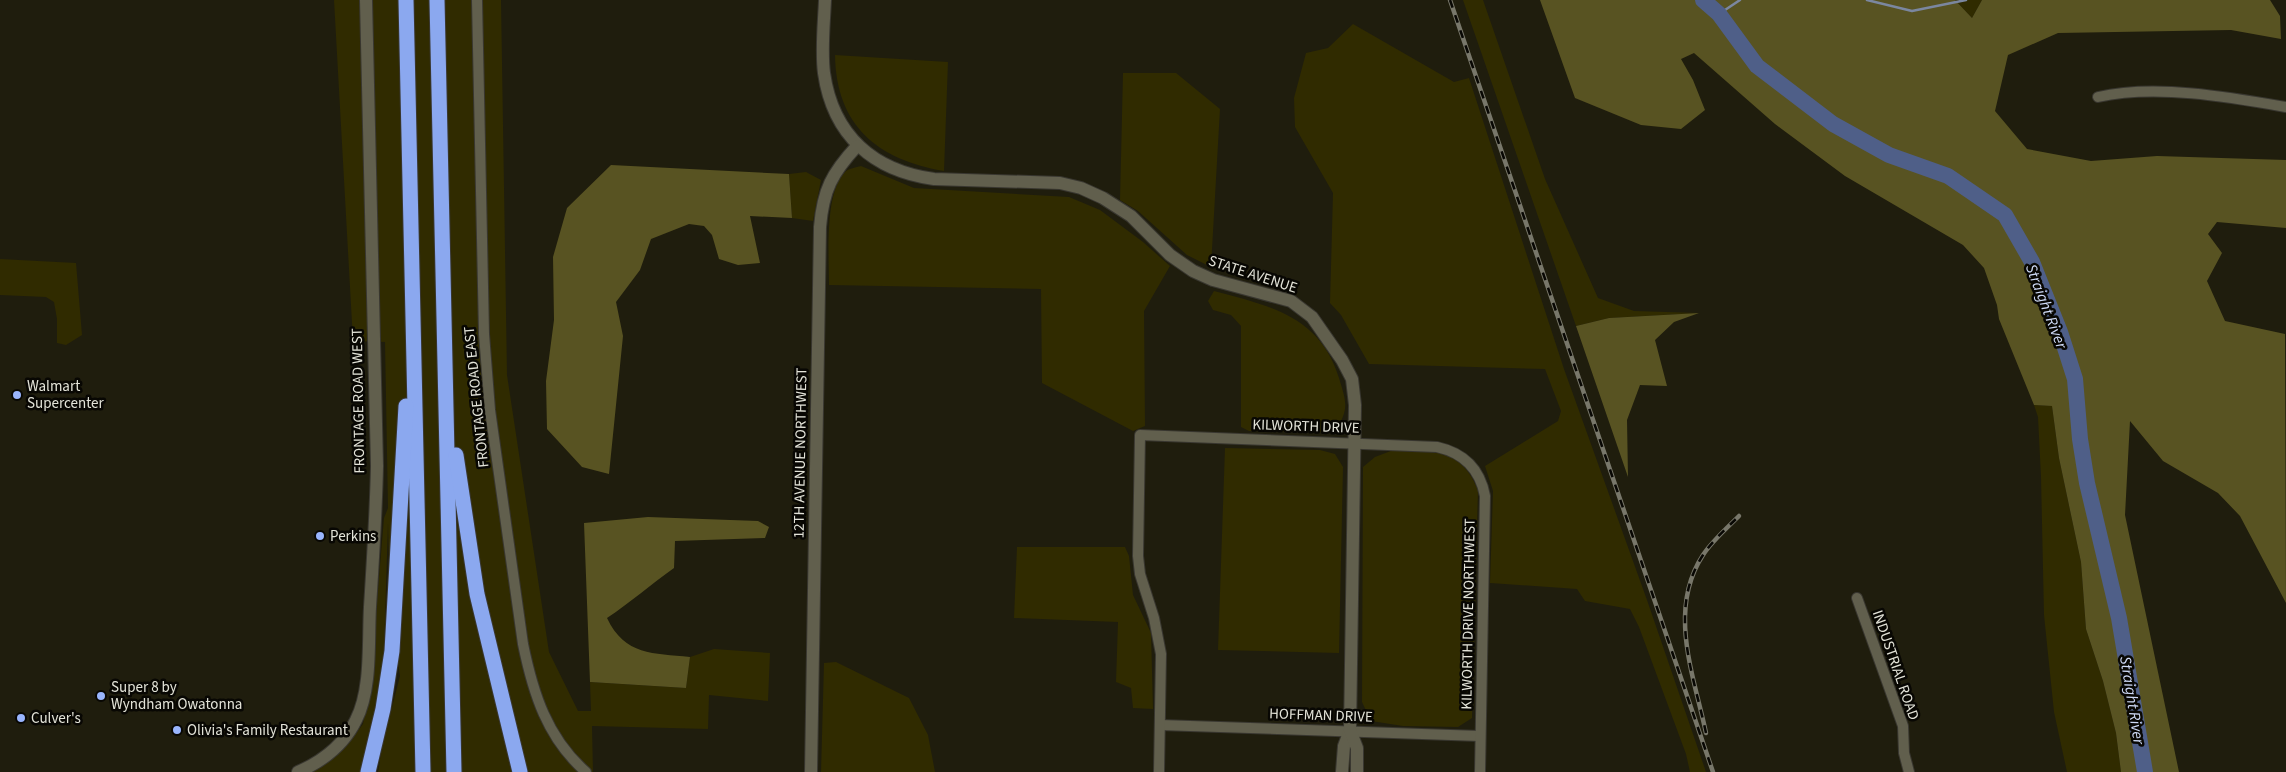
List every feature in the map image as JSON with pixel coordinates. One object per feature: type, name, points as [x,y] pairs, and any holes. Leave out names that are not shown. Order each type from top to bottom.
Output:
[{"type":"highway","points":[[406,0],[423,772]]},
{"type":"highway","points":[[437,0],[454,772]]},
{"type":"highway","points":[[368,772],[383,709],[392,651],[412,318]]},
{"type":"highway","points":[[444,332],[457,468],[469,550],[484,626],[520,772]]},
{"type":"highway","points":[[510,727],[528,772]]},
{"type":"street","name":"FRONTAGE ROAD WEST","points":[[298,772],[320,761],[341,743],[356,720],[364,693],[376,512],[366,0]]},
{"type":"street","name":"FRONTAGE ROAD EAST","points":[[477,0],[484,334],[490,410],[523,644],[543,716],[555,736],[586,772]]},
{"type":"street","name":"STATE AVENUE","points":[[825,0],[824,72],[829,96],[839,118],[857,146],[894,170],[915,176],[934,179],[1060,184],[1080,188],[1103,198],[1131,216],[1170,255],[1193,271],[1213,280],[1291,301],[1312,318],[1330,339],[1352,379],[1355,405],[1350,730]]},
{"type":"street","points":[[2098,97],[2128,92],[2193,94],[2243,99],[2286,107]]},
{"type":"street","name":"12TH AVENUE NORTHWEST","points":[[811,772],[820,227],[822,203],[828,183],[841,163],[857,146]]},
{"type":"street","name":"KILWORTH DRIVE","points":[[1160,726],[1161,654],[1159,636],[1144,592],[1138,556],[1140,434],[1437,447],[1456,453],[1467,461]]},
{"type":"street","name":"KILWORTH DRIVE NORTHWEST","points":[[1467,461],[1478,475],[1485,496],[1480,772]]},
{"type":"street","name":"INDUSTRIAL ROAD","points":[[1857,598],[1903,726],[1904,753],[1909,772]]},
{"type":"street","points":[[1159,772],[1160,726]]},
{"type":"street","name":"HOFFMAN DRIVE","points":[[1160,726],[1350,730],[1480,736]]},
{"type":"street","points":[[1342,772],[1344,746],[1350,730]]},
{"type":"street","points":[[1350,730],[1357,748],[1357,772]]},
{"type":"shaded area","points":[[334,0],[501,0],[507,375],[549,652],[578,711],[591,711],[590,682],[686,688],[690,657],[714,649],[770,653],[768,701],[709,695],[708,729],[592,726],[593,772],[378,772],[382,746],[400,676],[390,609],[388,523],[383,685],[372,772],[310,772],[344,749],[363,724],[370,684],[384,518],[388,508],[385,342],[353,341]]},
{"type":"shaded area","points":[[1463,0],[1483,0],[1545,179],[1598,298],[1634,311],[1699,313],[1609,318],[1576,326]]},
{"type":"shaded area","points":[[1540,0],[1955,0],[1972,18],[1982,0],[2270,0],[2280,16],[2281,39],[2231,30],[2058,33],[2008,55],[1995,111],[2027,149],[2091,161],[2157,156],[2286,160],[2286,228],[2217,222],[2208,234],[2222,253],[2207,281],[2225,321],[2285,334],[2286,603],[2240,516],[2218,493],[2163,461],[2130,421],[2125,515],[2179,772],[2121,772],[2116,733],[2103,681],[2086,629],[2081,562],[2059,458],[2052,406],[2034,405],[1999,319],[1997,305],[1984,268],[1963,245],[1845,176],[1775,124],[1694,53],[1681,59],[1693,80],[1705,110],[1681,129],[1641,125],[1575,98]]},
{"type":"shaded area","points":[[1955,0],[1982,0],[1972,18]]},
{"type":"shaded area","points":[[1353,24],[1454,82],[1469,78],[1564,369],[1647,600],[1706,772],[1690,772],[1686,754],[1639,627],[1630,609],[1585,601],[1577,589],[1490,583],[1493,491],[1485,466],[1558,421],[1561,411],[1545,369],[1369,364],[1341,315],[1330,303],[1333,193],[1295,127],[1294,98],[1306,53],[1328,48]]},
{"type":"shaded area","points":[[835,55],[948,62],[944,171],[920,166],[899,158],[865,136],[843,102],[837,80]]},
{"type":"shaded area","points":[[1123,73],[1176,73],[1220,109],[1211,267],[1187,255],[1138,211],[1120,200]]},
{"type":"shaded area","points":[[611,165],[789,174],[792,218],[750,216],[760,263],[738,265],[719,259],[712,235],[704,226],[689,224],[651,239],[640,270],[616,302],[623,336],[609,474],[582,467],[547,429],[546,381],[554,320],[553,257],[567,208]]},
{"type":"shaded area","points":[[861,166],[914,188],[1069,197],[1100,210],[1143,242],[1170,266],[1144,311],[1145,426],[1133,431],[1042,383],[1041,289],[829,285],[829,225],[834,193],[839,180],[846,171]]},
{"type":"shaded area","points":[[806,172],[821,180],[813,221],[792,218],[789,174]]},
{"type":"shaded area","points":[[0,259],[76,263],[82,335],[66,345],[57,343],[57,319],[54,302],[46,297],[0,295]]},
{"type":"shaded area","points":[[1214,291],[1273,309],[1306,327],[1319,340],[1330,357],[1344,394],[1345,412],[1335,432],[1249,431],[1241,427],[1241,326],[1231,315],[1213,310],[1208,301]]},
{"type":"shaded area","points":[[1699,313],[1674,322],[1655,340],[1667,386],[1640,385],[1627,420],[1628,477],[1576,326],[1609,318]]},
{"type":"shaded area","points":[[2034,405],[2052,406],[2059,458],[2081,562],[2086,629],[2103,681],[2116,733],[2121,772],[2067,772],[2054,712],[2044,615],[2041,477],[2038,417]]},
{"type":"shaded area","points":[[1225,448],[1320,450],[1335,454],[1343,467],[1339,653],[1218,650]]},
{"type":"shaded area","points":[[1396,449],[1435,452],[1455,459],[1464,466],[1478,490],[1472,718],[1458,727],[1403,726],[1371,721],[1362,702],[1363,467],[1375,457]]},
{"type":"shaded area","points":[[648,517],[758,521],[769,527],[765,538],[675,541],[674,568],[607,618],[622,640],[631,646],[652,653],[690,657],[686,688],[590,682],[584,523]]},
{"type":"shaded area","points":[[1017,547],[1125,547],[1129,556],[1133,595],[1151,633],[1153,709],[1133,708],[1131,688],[1116,682],[1118,622],[1014,618]]},
{"type":"shaded area","points":[[836,662],[909,698],[928,735],[935,772],[821,772],[824,663]]},
{"type":"waterway","name":"Straight River","points":[[1703,0],[1719,14],[1757,66],[1833,124],[1889,155],[1948,176],[2005,215],[2032,262],[2060,332],[2075,379],[2080,439],[2087,483],[2119,618],[2145,772]]},
{"type":"waterway","points":[[1719,14],[1740,0]]},
{"type":"waterway","points":[[1867,0],[1912,11],[1966,0]]},
{"type":"railway","points":[[1450,0],[1713,772]]},
{"type":"railway","points":[[1706,733],[1686,643],[1685,620],[1687,598],[1692,576],[1703,555],[1739,516]]},
{"type":"place","name":"Walmart Supercenter","points":[[17,395]]},
{"type":"place","name":"Perkins","points":[[320,536]]},
{"type":"place","name":"Super 8 by Wyndham Owatonna","points":[[101,696]]},
{"type":"place","name":"Culver's","points":[[21,718]]},
{"type":"place","name":"Olivia's Family Restaurant","points":[[177,730]]}]
